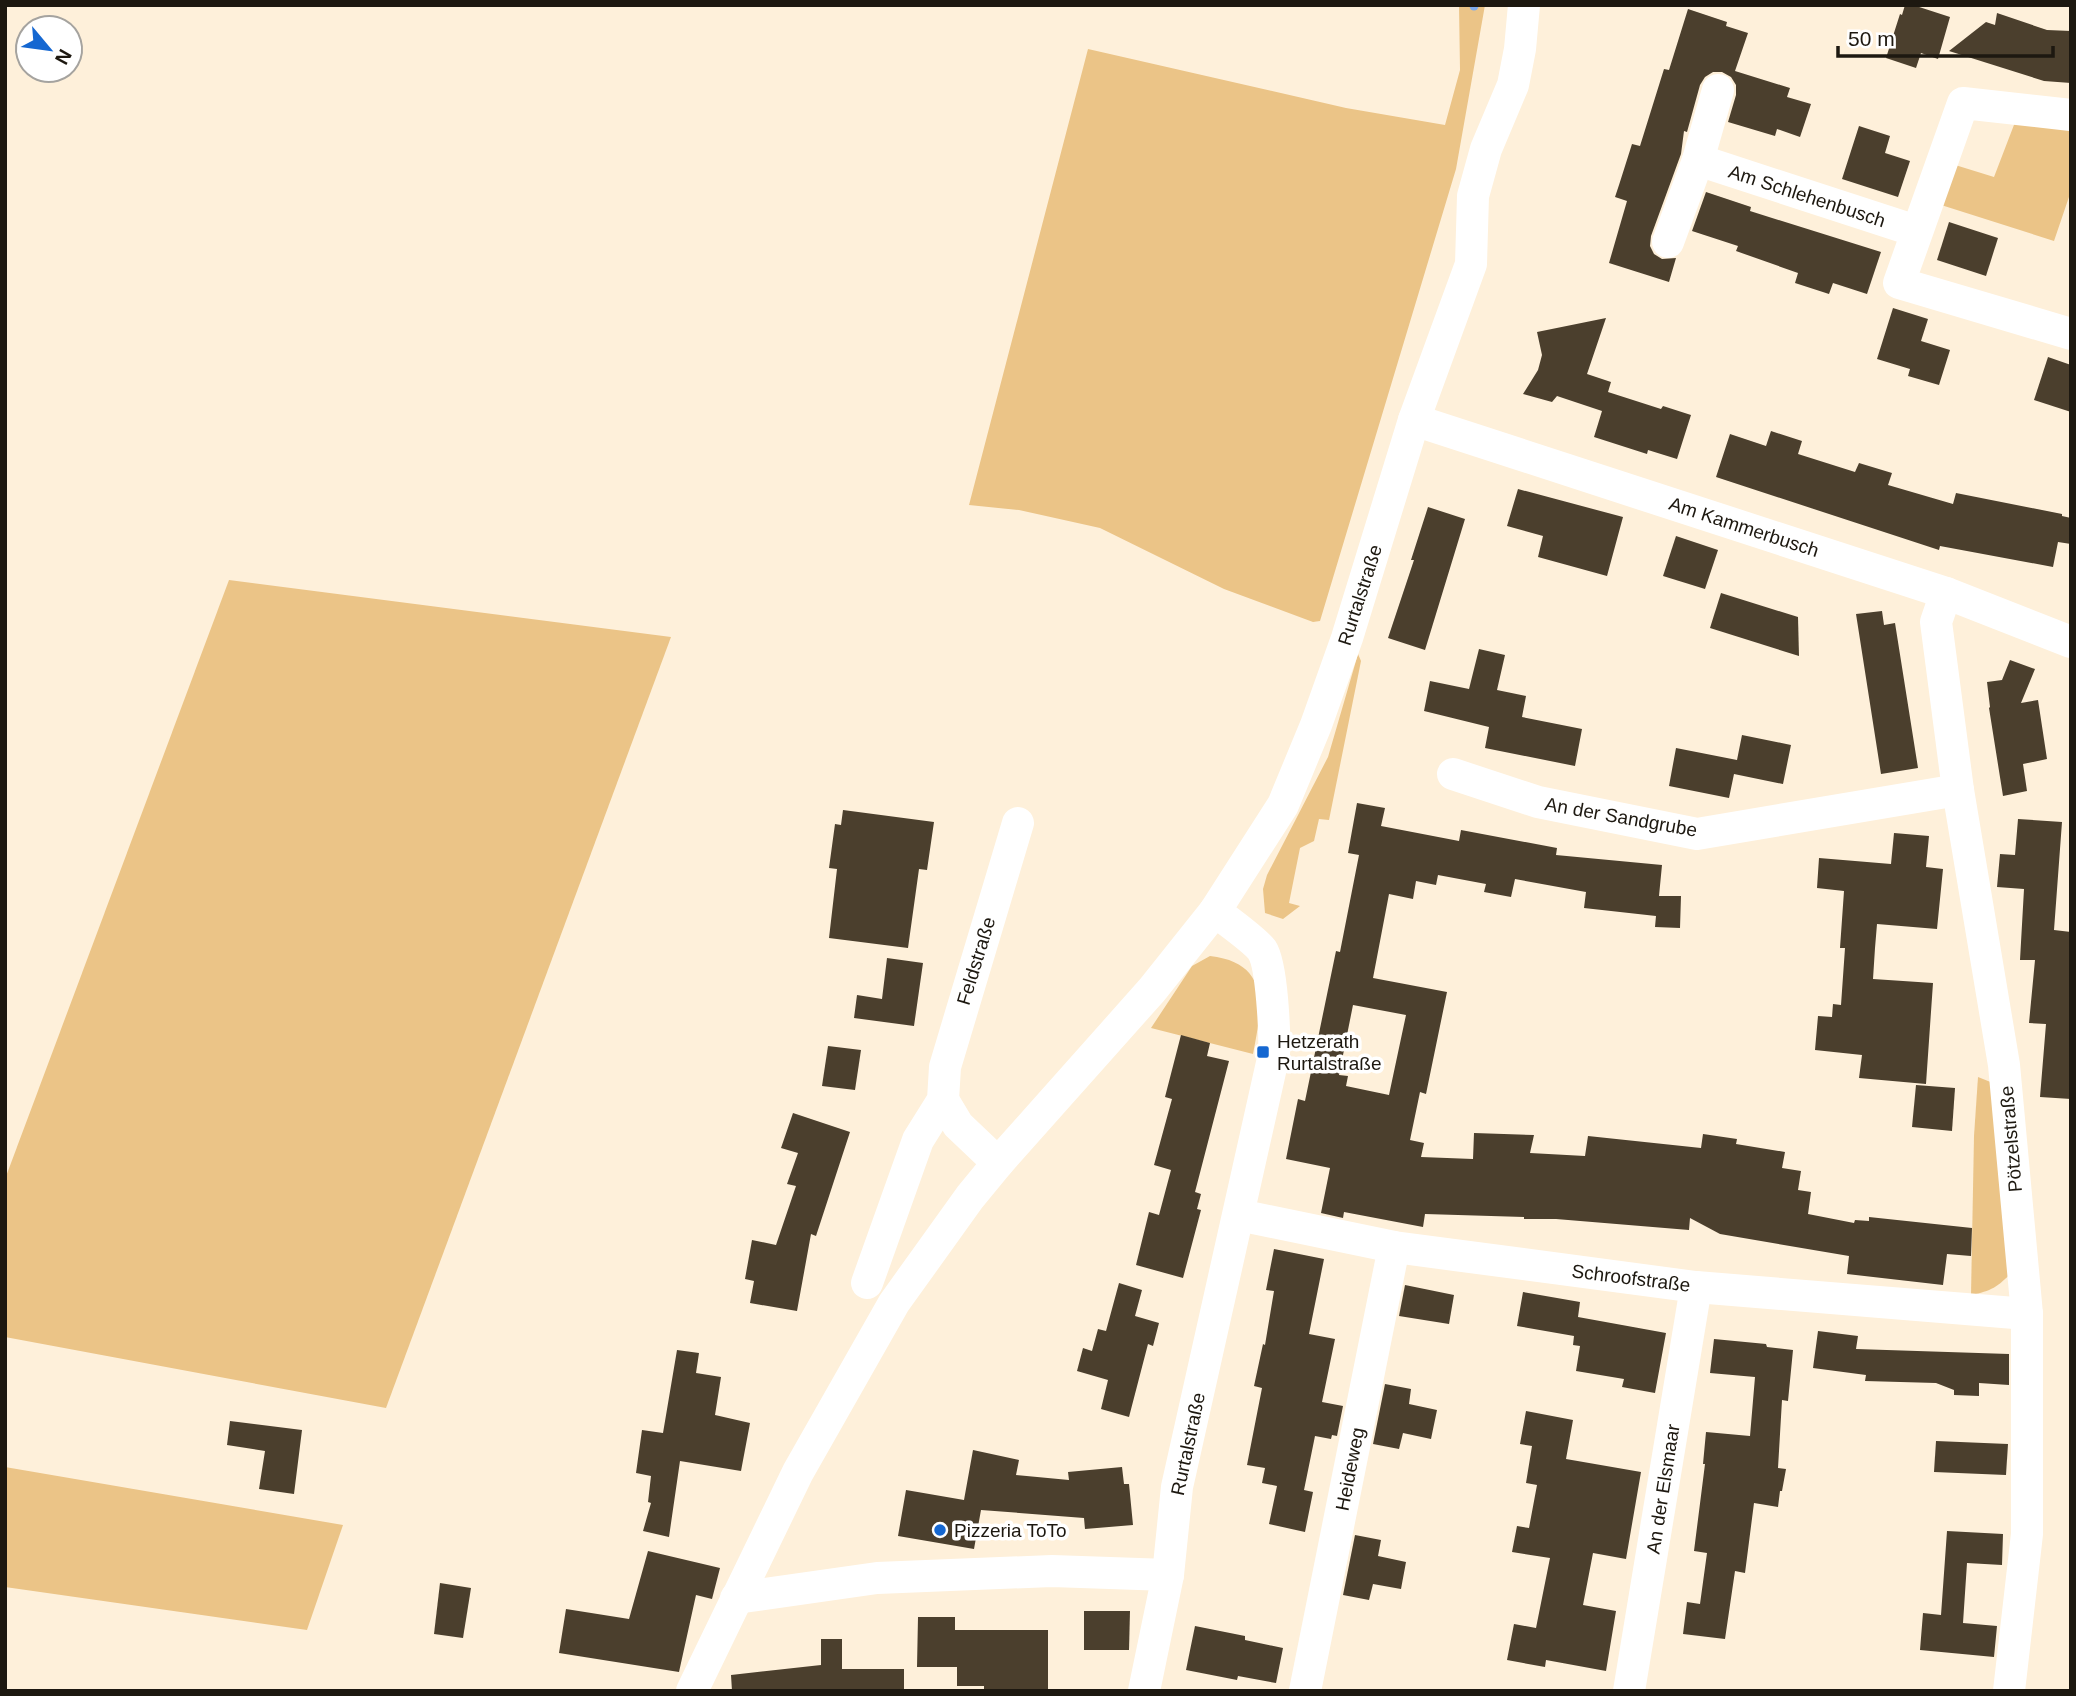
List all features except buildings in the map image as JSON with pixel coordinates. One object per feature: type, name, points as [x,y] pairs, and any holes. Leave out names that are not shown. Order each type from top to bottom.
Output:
[{"type":"street","name":"Rurtalstraße","points":[[692,1691],[798,1472],[894,1303],[970,1197],[1152,990],[1215,911],[1283,805],[1348,638],[1414,420],[1471,264],[1473,196],[1486,149],[1513,85],[1524,5]]},
{"type":"street","points":[[1668,242],[1698,160],[1718,90]]},
{"type":"street","points":[[2071,115],[1963,103],[1899,283],[2071,334]]},
{"type":"street","name":"Am Schlehenbusch","points":[[1698,160],[1916,232]]},
{"type":"street","name":"Am Kammerbusch","points":[[1414,420],[1946,593],[2071,642]]},
{"type":"street","name":"Pötzelstraße","points":[[1946,593],[1936,622],[1958,790],[2004,1065],[2027,1314],[2027,1534],[2009,1691]]},
{"type":"street","name":"An der Sandgrube","points":[[1453,774],[1538,802],[1697,834],[1958,790]]},
{"type":"street","name":"Feldstraße","points":[[867,1283],[918,1140],[943,1100],[945,1067],[1018,823]]},
{"type":"street","name":"Rurtalstraße","points":[[1144,1691],[1168,1575],[1177,1487],[1274,1054],[1275,1030],[1270,985],[1262,950],[1215,911]]},
{"type":"street","points":[[943,1100],[958,1125],[998,1163]]},
{"type":"street","name":"Schroofstraße","points":[[1239,1215],[1394,1247],[1696,1287],[2027,1314]]},
{"type":"street","name":"Heideweg","points":[[1306,1691],[1394,1247]]},
{"type":"street","name":"An der Elsmaar","points":[[1629,1691],[1696,1287]]},
{"type":"street","points":[[736,1598],[877,1578],[1052,1571],[1168,1575]]},
{"type":"shaded area","points":[[1459,5],[1485,5],[1456,169],[1320,621],[1313,622],[1224,589],[1100,528],[1019,510],[969,505],[1088,49],[1346,108],[1445,125],[1460,70]]},
{"type":"shaded area","points":[[2017,117],[2071,122],[2071,191],[2054,241],[1938,204],[1952,164],[1994,177]]},
{"type":"shaded area","points":[[229,580],[671,637],[386,1408],[5,1337],[5,1179]]},
{"type":"shaded area","points":[[1358,654],[1361,661],[1329,820],[1319,819],[1314,841],[1300,848],[1289,903],[1300,906],[1283,919],[1265,913],[1263,889],[1267,875],[1328,757]]},
{"type":"shaded area","points":[[1210,956],[1230,960],[1244,968],[1253,978],[1258,990],[1259,1020],[1253,1054],[1151,1028],[1192,966]]},
{"type":"shaded area","points":[[1978,1077],[1998,1085],[2012,1272],[1994,1288],[1971,1295],[1974,1136]]},
{"type":"shaded area","points":[[5,1467],[343,1525],[307,1630],[5,1587]]},
{"type":"place","name":"Hetzerath Rurtalstraße","points":[[1263,1052]]},
{"type":"place","name":"Pizzeria ToTo","points":[[940,1530]]}]
